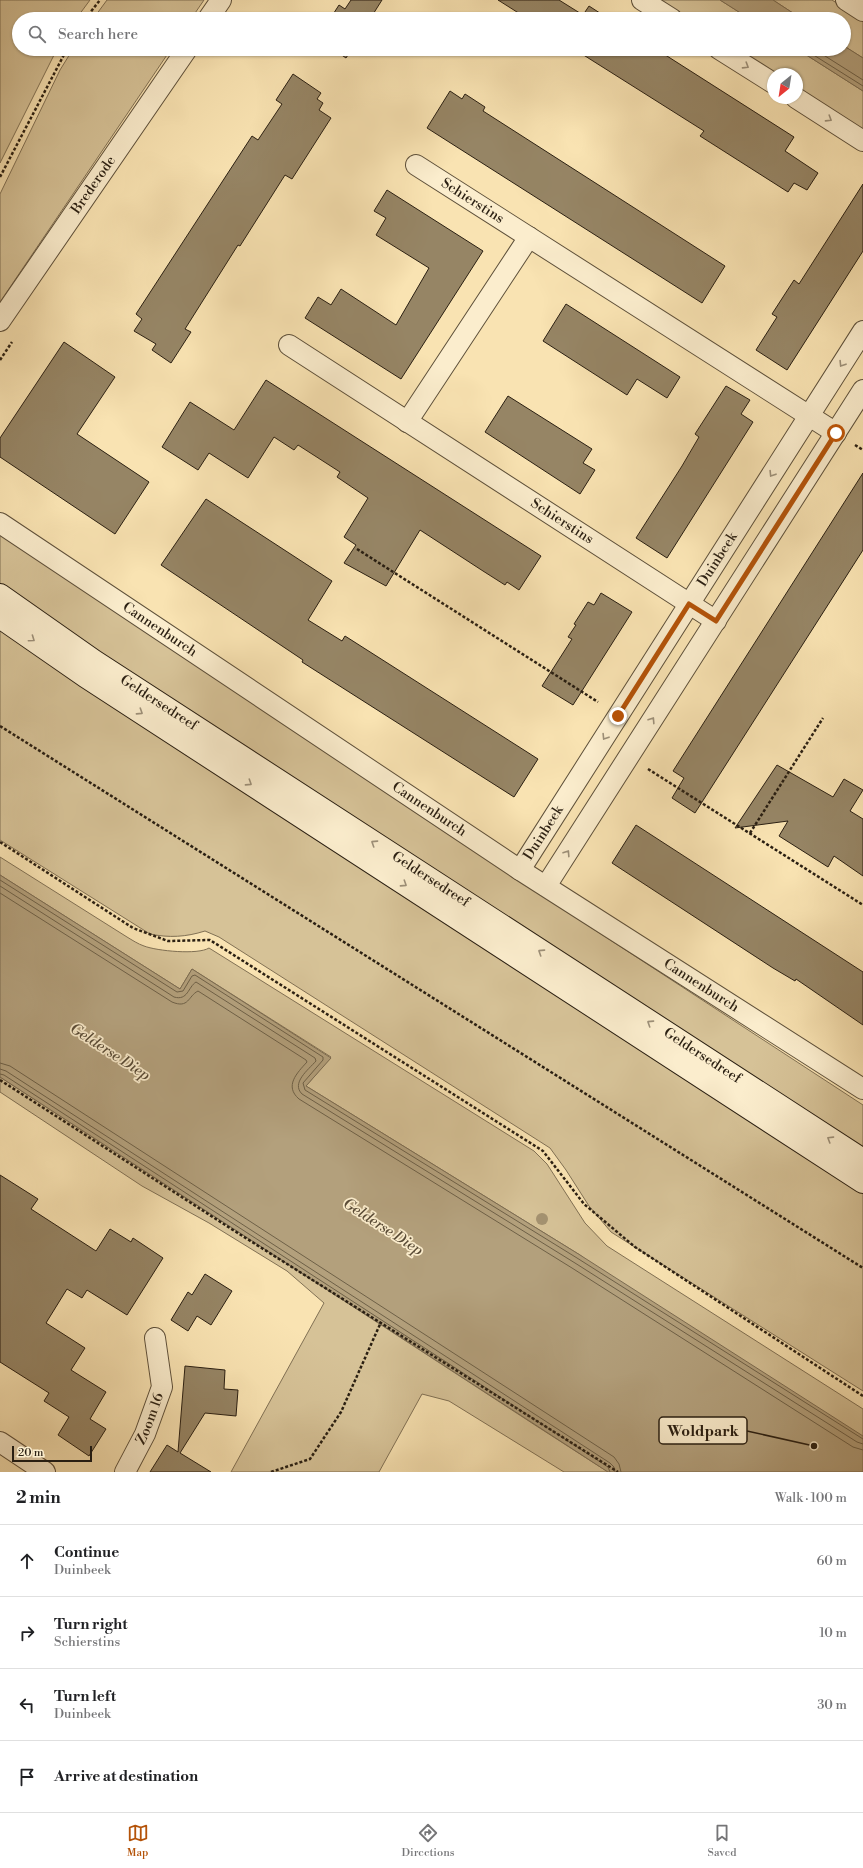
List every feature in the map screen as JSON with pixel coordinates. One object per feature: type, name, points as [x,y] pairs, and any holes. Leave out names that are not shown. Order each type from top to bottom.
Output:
[{"type":"main road","name":"Geldersedreef","points":[[0,595],[101,666],[863,1160]]},
{"type":"main road","name":"Geldersedreef","points":[[0,616],[85,676],[863,1182]]},
{"type":"street","points":[[213,12],[221,0]]},
{"type":"street","points":[[642,0],[661,12]]},
{"type":"street","points":[[846,0],[863,11]]},
{"type":"street","name":"Brederode","points":[[0,321],[182,56]]},
{"type":"street","points":[[730,56],[767,79]]},
{"type":"street","points":[[803,102],[863,141]]},
{"type":"street","name":"Schierstins","points":[[416,164],[836,433]]},
{"type":"street","points":[[407,422],[529,237]]},
{"type":"street","name":"Duinbeek","points":[[520,870],[863,331]]},
{"type":"street","name":"Schierstins","points":[[289,345],[716,621]]},
{"type":"street","points":[[546,886],[863,390]]},
{"type":"street","name":"Cannenburch","points":[[0,524],[520,870],[863,1089]]},
{"type":"street","name":"Zoom 16","points":[[125,1472],[145,1434],[162,1387],[155,1338]]},
{"type":"street","points":[[0,1442],[45,1472]]},
{"type":"path","points":[[91,12],[100,0]]},
{"type":"path","points":[[0,177],[63,56]]},
{"type":"path","points":[[357,549],[618,716]]},
{"type":"path","points":[[750,833],[823,718]]},
{"type":"path","points":[[0,726],[863,1268]]},
{"type":"path","points":[[629,757],[863,905]]},
{"type":"path","points":[[0,842],[133,928],[168,941],[210,940],[536,1147],[543,1152],[584,1204],[635,1247],[863,1396]]},
{"type":"path","points":[[0,1080],[233,1230],[618,1472]]},
{"type":"path","points":[[271,1472],[310,1459],[341,1412],[381,1322]]},
{"type":"shaded area","points":[[0,0],[90,0],[81,12],[12,12],[12,56],[54,56],[0,163]]},
{"type":"shaded area","points":[[107,0],[204,0],[196,12],[98,12]]},
{"type":"shaded area","points":[[660,0],[720,0],[739,12],[679,12]]},
{"type":"shaded area","points":[[773,0],[832,0],[851,12],[791,12]]},
{"type":"shaded area","points":[[851,12],[863,20],[863,58],[851,50]]},
{"type":"shaded area","points":[[69,56],[166,56],[0,302],[0,194],[60,70]]},
{"type":"shaded area","points":[[748,56],[808,56],[863,91],[863,130],[803,92],[803,68],[767,68]]},
{"type":"shaded area","points":[[0,535],[451,836],[863,1105],[863,1149],[665,1024],[0,586]]},
{"type":"shaded area","points":[[0,624],[863,1186],[863,1391],[611,1232],[589,1206],[550,1148],[219,937],[205,931],[191,935],[178,936],[150,934],[0,840]]},
{"type":"shaded area","points":[[0,857],[135,942],[150,948],[177,952],[204,950],[209,948],[534,1151],[547,1164],[585,1223],[607,1246],[863,1409],[863,1472],[580,1255],[306,1086],[331,1057],[192,969],[180,989],[0,875]]},
{"type":"shaded area","points":[[0,1077],[608,1472],[564,1472],[449,1401],[422,1394],[379,1472],[231,1472],[324,1303],[287,1271],[209,1223],[142,1186],[0,1092]]},
{"type":"water","points":[[720,0],[773,0],[791,12],[739,12]]},
{"type":"water","points":[[851,50],[863,58],[863,91],[808,56],[851,56]]},
{"type":"water","name":"Gelderse Diep","points":[[0,875],[180,989],[192,969],[331,1058],[306,1086],[580,1255],[863,1436],[863,1472],[608,1472],[0,1077]]},
{"type":"building","points":[[351,0],[382,0],[374,12],[334,12],[339,5],[345,9]]},
{"type":"building","points":[[498,0],[559,0],[578,12],[517,12]]},
{"type":"building","points":[[589,6],[598,12],[585,12]]},
{"type":"building","points":[[585,56],[667,56],[794,137],[785,151],[818,173],[807,190],[794,183],[788,192],[700,136],[704,131]]},
{"type":"building","points":[[293,74],[321,93],[317,99],[323,103],[319,110],[331,118],[292,179],[285,175],[240,246],[238,245],[185,329],[191,332],[171,363],[152,350],[156,344],[134,331],[142,319],[136,314],[252,136],[258,140],[282,104],[276,100]]},
{"type":"building","points":[[450,91],[462,99],[465,94],[485,107],[483,111],[725,266],[702,303],[427,128]]},
{"type":"building","points":[[863,184],[863,251],[787,370],[756,350],[777,317],[772,314],[794,280],[799,284]]},
{"type":"building","points":[[387,190],[483,251],[401,379],[305,318],[318,297],[331,305],[341,289],[396,325],[429,268],[376,235],[386,218],[374,211]]},
{"type":"building","points":[[566,304],[680,377],[667,398],[637,379],[627,395],[543,341]]},
{"type":"building","points":[[64,342],[115,377],[77,434],[149,482],[115,534],[0,457],[0,438]]},
{"type":"building","points":[[266,380],[541,556],[519,590],[507,582],[505,585],[420,530],[386,586],[344,563],[356,545],[344,537],[368,498],[337,477],[340,472],[298,445],[294,450],[274,437],[248,478],[209,453],[198,470],[162,447],[190,402],[234,430]]},
{"type":"building","points":[[726,386],[750,400],[741,414],[753,422],[667,558],[636,538],[682,466],[699,437],[695,434]]},
{"type":"building","points":[[508,396],[592,449],[583,463],[595,470],[580,494],[485,432]]},
{"type":"building","points":[[863,473],[863,550],[695,813],[672,798],[684,778],[673,771]]},
{"type":"building","points":[[206,499],[332,581],[308,620],[342,641],[345,636],[538,759],[514,797],[302,662],[303,660],[161,565]]},
{"type":"building","points":[[601,593],[632,612],[573,705],[542,686],[572,639],[568,637],[576,625],[574,624],[588,602],[594,605]]},
{"type":"building","points":[[777,765],[833,797],[844,779],[863,790],[850,811],[863,819],[863,876],[834,856],[828,867],[779,836],[788,821],[735,828]]},
{"type":"building","points":[[636,825],[863,972],[863,1025],[796,979],[795,981],[773,968],[612,863]]},
{"type":"building","points":[[0,1175],[38,1199],[31,1209],[96,1251],[110,1229],[131,1242],[133,1238],[163,1258],[127,1315],[87,1290],[82,1298],[67,1289],[46,1323],[85,1348],[71,1370],[106,1392],[90,1419],[106,1429],[89,1456],[58,1435],[69,1417],[44,1401],[49,1393],[0,1362]]},
{"type":"building","points":[[205,1274],[232,1291],[211,1325],[197,1316],[188,1331],[171,1320],[188,1292],[192,1295]]},
{"type":"building","points":[[185,1366],[225,1370],[224,1389],[238,1390],[236,1416],[205,1413],[180,1453],[211,1472],[150,1472],[167,1445],[178,1452]]},
{"type":"place","name":"Woldpark","points":[[814,1446]]},
{"type":"route","points":[[618,716],[689,604],[716,621],[836,433]]}]
